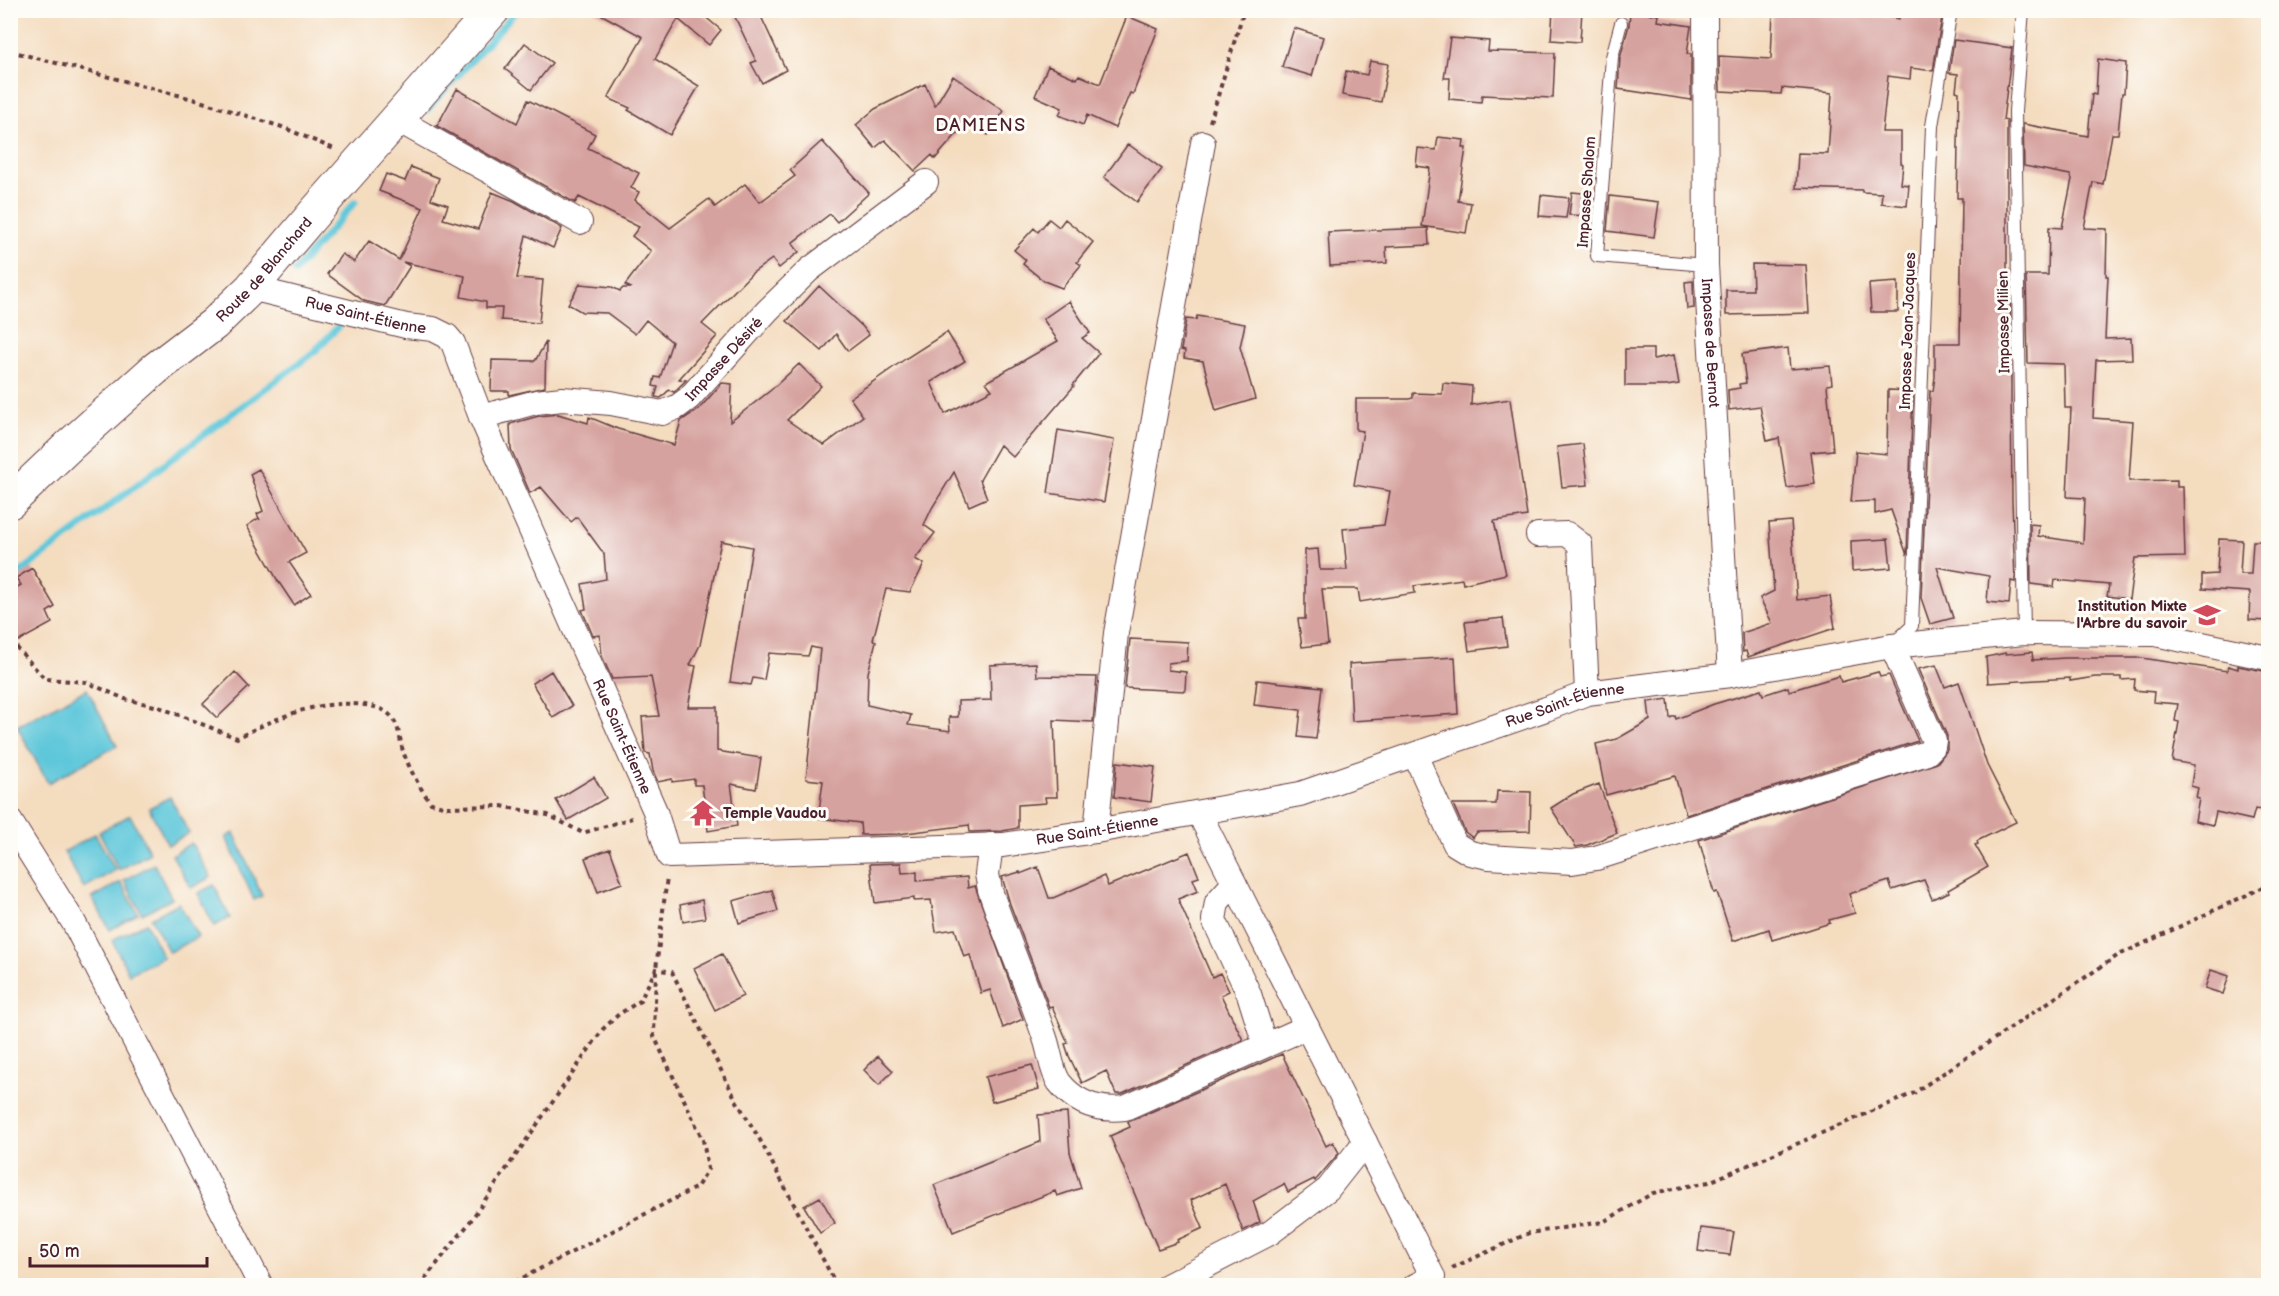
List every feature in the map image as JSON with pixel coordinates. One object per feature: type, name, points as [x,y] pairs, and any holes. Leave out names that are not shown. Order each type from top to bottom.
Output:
[{"type":"street","name":"Route de Blanchard","points":[[10,502],[129,392],[214,324],[251,288],[493,10]]},
{"type":"street","name":"Impasse de Bernot","points":[[1705,10],[1706,265],[1730,675]]},
{"type":"street","points":[[396,119],[580,222]]},
{"type":"street","points":[[1096,831],[1116,633],[1203,143]]},
{"type":"street","name":"Impasse Désiré","points":[[481,417],[536,402],[562,399],[611,404],[662,413],[677,407],[689,398],[759,319],[809,270],[927,182]]},
{"type":"street","name":"Rue Saint-Étienne","points":[[251,288],[406,326],[434,329],[447,336],[453,343],[481,417],[655,811],[669,856],[991,845],[1096,831],[1300,794],[1587,693],[1730,675],[1892,646],[2024,633],[2155,634],[2268,658]]},
{"type":"street","points":[[1538,535],[1567,534],[1580,544],[1587,693]]},
{"type":"street","points":[[1415,755],[1455,844],[1470,853],[1489,857],[1572,862],[1596,858],[1927,753],[1933,747],[1934,741],[1892,646]]},
{"type":"street","points":[[1199,813],[1365,1142],[1424,1281]]},
{"type":"street","points":[[10,821],[74,922],[261,1286]]},
{"type":"street","points":[[991,845],[987,874],[990,890],[1059,1082],[1090,1107],[1107,1110],[1125,1108],[1307,1027]]},
{"type":"street","points":[[1234,883],[1217,902],[1214,920],[1248,994],[1265,1045]]},
{"type":"street","points":[[1167,1286],[1270,1233],[1328,1189],[1365,1142]]},
{"type":"lane","name":"Impasse Jean-Jacques","points":[[1892,646],[1912,626],[1932,126],[1951,10]]},
{"type":"lane","name":"Impasse Milien","points":[[2023,10],[2015,111],[2024,633]]},
{"type":"lane","name":"Impasse Shalom","points":[[1621,23],[1612,57],[1597,256],[1706,265]]},
{"type":"path","points":[[1203,143],[1244,10]]},
{"type":"path","points":[[10,51],[193,99],[282,127],[333,147],[355,167]]},
{"type":"path","points":[[10,640],[45,679],[86,682],[125,699],[159,707],[237,738],[274,719],[316,705],[355,704],[380,708],[393,719],[404,754],[430,803],[447,807],[501,806],[548,815],[583,833],[655,811]]},
{"type":"path","points":[[507,1286],[697,1187],[708,1168],[703,1140],[654,1036],[656,969],[669,856]]},
{"type":"path","points":[[1424,1281],[1529,1233],[1603,1222],[1653,1193],[1709,1182],[1914,1094],[2117,956],[2268,885]]},
{"type":"path","points":[[419,1286],[467,1226],[603,1029],[640,1001],[656,969]]},
{"type":"path","points":[[656,969],[672,972],[736,1100],[760,1140],[837,1286]]},
{"type":"water","points":[[87,689],[117,746],[48,783],[17,726]]},
{"type":"water","points":[[170,797],[189,833],[168,845],[149,808]]},
{"type":"water","points":[[130,815],[150,853],[119,870],[99,832]]},
{"type":"water","points":[[234,833],[262,896],[254,900],[226,837]]},
{"type":"water","points":[[95,834],[116,870],[84,888],[64,852]]},
{"type":"water","points":[[191,843],[211,877],[191,888],[172,855]]},
{"type":"water","points":[[154,864],[172,899],[142,914],[124,880]]},
{"type":"water","points":[[121,882],[138,914],[110,930],[92,898]]},
{"type":"water","points":[[214,885],[230,918],[214,926],[198,893]]},
{"type":"water","points":[[179,903],[198,937],[169,952],[151,918]]},
{"type":"water","points":[[146,923],[163,957],[129,974],[112,940]]},
{"type":"building","points":[[593,10],[697,10],[721,30],[709,45],[678,19],[655,59],[699,86],[670,135],[628,110],[630,108],[608,98],[643,37]]},
{"type":"building","points":[[748,10],[758,10],[786,70],[762,83],[751,63],[756,61],[735,17]]},
{"type":"building","points":[[1553,10],[1582,10],[1580,42],[1551,40]]},
{"type":"building","points":[[1773,10],[1832,10],[1899,19],[1900,10],[1943,10],[1933,71],[1911,68],[1910,79],[1888,76],[1882,132],[1901,132],[1901,163],[1903,164],[1901,184],[1909,185],[1907,206],[1881,203],[1882,193],[1862,192],[1862,190],[1796,188],[1798,153],[1828,154],[1832,93],[1782,88],[1781,94],[1720,91],[1719,56],[1771,59]]},
{"type":"building","points":[[1630,11],[1659,15],[1658,21],[1691,26],[1687,54],[1691,54],[1691,100],[1618,89],[1620,58],[1629,25]]},
{"type":"building","points":[[1127,16],[1158,29],[1133,94],[1130,93],[1115,128],[1087,115],[1083,125],[1059,115],[1062,108],[1035,96],[1048,66],[1077,79],[1079,75],[1100,84]]},
{"type":"building","points":[[1294,28],[1323,37],[1312,76],[1282,67]]},
{"type":"building","points":[[1450,38],[1489,41],[1488,51],[1555,53],[1553,98],[1482,95],[1481,102],[1449,99],[1450,78],[1444,78]]},
{"type":"building","points":[[1954,40],[2012,48],[2003,120],[2007,121],[2007,275],[2010,275],[2015,582],[2011,581],[2009,604],[1987,602],[1989,576],[1937,567],[1953,618],[1930,624],[1921,598],[1930,391],[1933,391],[1935,377],[1935,343],[1960,343],[1962,198],[1957,198],[1959,92],[1956,91],[1958,74],[1949,73]]},
{"type":"building","points":[[525,43],[552,63],[531,90],[505,69]]},
{"type":"building","points":[[2098,59],[2126,63],[2124,93],[2122,93],[2118,134],[2112,134],[2103,184],[2093,182],[2084,228],[2107,229],[2106,276],[2108,276],[2105,339],[2131,338],[2132,359],[2096,360],[2093,418],[2133,421],[2129,481],[2177,480],[2177,487],[2183,487],[2185,557],[2135,558],[2129,599],[2107,596],[2109,585],[2055,580],[2054,587],[2031,584],[2030,524],[2039,525],[2038,536],[2083,543],[2085,498],[2067,497],[2071,408],[2065,408],[2064,364],[2028,363],[2026,275],[2048,275],[2049,227],[2062,228],[2072,179],[2070,175],[2024,166],[2023,124],[2088,136],[2092,94],[2096,95]]},
{"type":"building","points":[[1370,61],[1388,64],[1381,102],[1342,95],[1346,71],[1367,75]]},
{"type":"building","points":[[953,76],[1004,111],[988,135],[968,121],[935,159],[932,155],[915,171],[885,140],[875,148],[856,125],[875,109],[925,84],[935,106]]},
{"type":"building","points":[[457,89],[517,123],[528,100],[595,134],[588,148],[639,173],[631,188],[639,192],[635,200],[670,228],[709,199],[715,207],[745,184],[760,202],[795,176],[790,170],[822,141],[869,193],[837,222],[830,214],[792,243],[799,252],[779,268],[772,259],[751,274],[702,324],[717,336],[679,379],[686,380],[674,392],[669,390],[661,398],[655,397],[658,387],[653,386],[655,377],[660,378],[672,342],[646,320],[635,334],[607,313],[582,312],[568,304],[580,284],[612,287],[620,291],[623,288],[631,288],[625,285],[651,251],[632,236],[639,227],[579,197],[575,203],[437,126]]},
{"type":"building","points":[[1438,137],[1464,140],[1463,148],[1466,148],[1458,201],[1471,203],[1466,233],[1422,226],[1430,168],[1416,166],[1418,148],[1436,150]]},
{"type":"building","points":[[1128,144],[1162,169],[1137,202],[1104,177]]},
{"type":"building","points":[[411,167],[439,178],[431,199],[448,205],[443,219],[478,229],[492,192],[514,201],[562,228],[553,248],[526,235],[517,278],[543,280],[539,323],[501,320],[502,308],[486,308],[486,302],[461,297],[465,276],[403,262],[410,266],[385,306],[364,301],[327,274],[342,254],[354,262],[369,241],[399,260],[423,208],[379,191],[386,174],[405,181]]},
{"type":"building","points":[[1572,192],[1593,194],[1592,216],[1569,215]]},
{"type":"building","points":[[1541,195],[1569,198],[1566,218],[1539,216]]},
{"type":"building","points":[[1610,196],[1659,202],[1654,237],[1607,231]]},
{"type":"building","points":[[1049,219],[1059,227],[1065,219],[1093,242],[1077,262],[1081,265],[1062,288],[1044,281],[1023,264],[1026,260],[1014,250],[1034,228],[1038,232]]},
{"type":"building","points":[[1428,228],[1429,245],[1386,247],[1387,263],[1330,266],[1328,232]]},
{"type":"building","points":[[1752,264],[1806,265],[1809,313],[1726,315],[1726,290],[1753,290]]},
{"type":"building","points":[[1693,281],[1694,308],[1687,309],[1685,282]]},
{"type":"building","points":[[1898,282],[1898,312],[1871,312],[1869,284]]},
{"type":"building","points":[[819,286],[869,335],[848,351],[836,334],[822,351],[787,321]]},
{"type":"building","points":[[1069,301],[1090,333],[1082,338],[1099,353],[1013,457],[1000,445],[980,480],[987,498],[969,506],[954,472],[924,525],[935,533],[915,559],[924,564],[910,592],[886,589],[873,640],[876,641],[868,673],[867,705],[911,715],[908,725],[950,731],[949,717],[958,717],[958,701],[991,700],[990,665],[1036,663],[1037,676],[1097,677],[1093,722],[1054,720],[1057,797],[1045,797],[1046,803],[1018,805],[1018,828],[1002,831],[970,832],[969,825],[898,834],[861,835],[860,823],[818,818],[823,781],[806,779],[820,649],[811,647],[808,656],[769,653],[764,680],[753,678],[751,685],[730,682],[752,547],[721,541],[700,645],[690,665],[696,666],[688,707],[717,707],[717,751],[761,758],[756,789],[731,784],[737,826],[708,831],[702,785],[694,785],[694,779],[672,782],[672,779],[658,782],[650,754],[645,753],[642,717],[659,716],[651,677],[612,679],[602,656],[600,635],[593,636],[582,610],[586,609],[582,584],[606,579],[604,554],[577,517],[571,522],[541,487],[530,493],[511,449],[510,424],[539,416],[558,414],[588,423],[589,417],[618,429],[674,445],[681,421],[700,408],[722,383],[732,384],[730,422],[771,390],[799,364],[821,386],[787,420],[824,445],[863,416],[850,398],[947,332],[965,361],[931,382],[945,414],[992,390],[986,382],[1058,341],[1043,319]]},
{"type":"building","points":[[1197,316],[1245,324],[1240,347],[1255,399],[1216,411],[1203,361],[1184,358],[1185,351],[1181,350],[1186,319],[1196,320]]},
{"type":"building","points":[[546,342],[545,387],[509,395],[509,391],[491,391],[492,360],[535,361]]},
{"type":"building","points":[[1788,348],[1790,369],[1830,366],[1832,384],[1827,385],[1833,450],[1811,452],[1815,484],[1787,488],[1779,438],[1767,441],[1760,406],[1729,410],[1728,390],[1740,388],[1739,384],[1746,383],[1742,354]]},
{"type":"building","points":[[1625,349],[1653,349],[1653,359],[1674,355],[1679,384],[1625,386]]},
{"type":"building","points":[[1443,383],[1472,386],[1471,405],[1510,399],[1527,516],[1494,521],[1506,574],[1463,584],[1462,579],[1414,586],[1415,593],[1360,602],[1358,589],[1322,589],[1328,644],[1302,647],[1298,619],[1305,619],[1305,550],[1318,549],[1320,570],[1347,570],[1343,529],[1384,525],[1390,491],[1354,485],[1363,431],[1356,430],[1356,399],[1409,399],[1413,398],[1413,393],[1442,394]]},
{"type":"building","points":[[1888,390],[1913,391],[1907,555],[1891,510],[1875,514],[1875,501],[1851,502],[1856,451],[1887,454]]},
{"type":"building","points":[[1058,430],[1114,440],[1104,502],[1048,493]]},
{"type":"building","points":[[1583,444],[1588,485],[1562,487],[1557,447]]},
{"type":"building","points":[[259,469],[306,553],[289,562],[311,594],[294,605],[247,526],[259,518],[257,514],[263,511],[250,474]]},
{"type":"building","points":[[1791,521],[1797,600],[1830,596],[1835,628],[1748,657],[1746,651],[1743,652],[1742,633],[1772,623],[1760,598],[1774,591],[1769,523]]},
{"type":"building","points":[[1888,539],[1891,568],[1852,571],[1851,541]]},
{"type":"building","points":[[2219,539],[2242,540],[2240,574],[2251,574],[2253,541],[2268,541],[2268,621],[2249,620],[2250,592],[2202,589],[2202,575],[2217,574]]},
{"type":"building","points":[[32,568],[55,607],[47,612],[52,623],[19,641],[10,624],[10,591],[21,585],[16,578]]},
{"type":"building","points":[[1503,618],[1507,646],[1469,651],[1465,622]]},
{"type":"building","points":[[1130,639],[1188,642],[1187,661],[1168,663],[1168,670],[1186,672],[1185,691],[1125,688]]},
{"type":"building","points":[[2032,652],[2033,660],[2142,658],[2227,671],[2228,666],[2238,669],[2238,666],[2268,672],[2268,811],[2255,809],[2252,820],[2216,812],[2213,825],[2195,821],[2199,799],[2196,798],[2198,788],[2191,786],[2194,765],[2172,761],[2179,722],[2175,721],[2178,704],[2153,702],[2154,692],[2134,690],[2135,679],[2095,677],[2070,681],[2070,678],[1988,683],[1986,657],[2006,653]]},
{"type":"building","points":[[1455,657],[1458,714],[1352,721],[1349,664]]},
{"type":"building","points":[[1936,665],[1945,687],[1959,682],[1987,765],[2016,822],[1977,841],[1978,844],[1975,845],[1988,867],[1948,890],[1949,892],[1932,899],[1924,880],[1892,890],[1889,881],[1849,894],[1855,913],[1829,920],[1830,923],[1772,940],[1769,929],[1733,941],[1717,892],[1714,893],[1699,840],[1937,763],[1947,750],[1947,736],[1918,669]]},
{"type":"building","points":[[551,671],[572,706],[553,718],[532,683]]},
{"type":"building","points":[[235,672],[249,687],[217,718],[203,704]]},
{"type":"building","points":[[1878,672],[1880,677],[1889,675],[1918,741],[1686,815],[1675,776],[1606,795],[1596,744],[1617,739],[1650,720],[1648,702],[1668,699],[1670,718],[1675,716],[1676,719],[1714,704],[1761,690],[1763,695],[1788,687],[1789,691],[1839,676],[1841,682]]},
{"type":"building","points":[[1257,680],[1322,687],[1316,739],[1298,737],[1301,710],[1254,705]]},
{"type":"building","points":[[1117,762],[1155,767],[1151,802],[1114,797]]},
{"type":"building","points":[[594,777],[606,798],[568,820],[556,800]]},
{"type":"building","points":[[1599,784],[1617,833],[1576,847],[1551,808],[1573,794]]},
{"type":"building","points":[[1497,791],[1531,792],[1530,831],[1477,832],[1473,838],[1465,832],[1453,804],[1496,804]]},
{"type":"building","points":[[610,849],[622,883],[598,892],[585,858]]},
{"type":"building","points":[[1189,852],[1199,877],[1193,879],[1198,891],[1178,899],[1212,977],[1220,973],[1229,991],[1221,995],[1243,1040],[1122,1094],[1116,1094],[1106,1071],[1082,1083],[1069,1056],[1065,1044],[1068,1043],[1052,1006],[1049,1007],[1002,877],[1020,872],[1020,874],[1038,867],[1049,898],[1053,898],[1104,876],[1108,886]]},
{"type":"building","points":[[901,863],[902,873],[917,872],[917,881],[967,877],[968,888],[975,886],[1023,1019],[1003,1028],[990,990],[981,993],[970,955],[964,957],[955,929],[936,932],[931,900],[914,901],[914,898],[875,903],[870,864]]},
{"type":"building","points":[[772,890],[778,911],[739,923],[733,901]]},
{"type":"building","points":[[702,900],[705,918],[683,922],[680,905]]},
{"type":"building","points":[[722,954],[743,996],[715,1010],[694,968]]},
{"type":"building","points":[[2211,970],[2229,976],[2223,994],[2205,988]]},
{"type":"building","points":[[1282,1054],[1326,1146],[1333,1142],[1339,1153],[1315,1181],[1314,1179],[1288,1192],[1284,1184],[1253,1201],[1260,1222],[1243,1231],[1225,1184],[1191,1200],[1203,1228],[1177,1240],[1178,1242],[1158,1249],[1110,1136],[1130,1127],[1128,1122]]},
{"type":"building","points":[[878,1056],[893,1071],[879,1085],[864,1070]]},
{"type":"building","points":[[1032,1065],[1039,1089],[992,1102],[985,1077]]},
{"type":"building","points":[[1067,1113],[1070,1152],[1081,1188],[1057,1196],[1055,1191],[953,1232],[934,1185],[1040,1142],[1038,1115]]},
{"type":"building","points":[[820,1197],[835,1223],[820,1233],[804,1206]]},
{"type":"building","points":[[1701,1228],[1734,1232],[1730,1255],[1698,1251]]},
{"type":"waterway","points":[[426,111],[517,10]]},
{"type":"waterway","points":[[295,271],[355,202]]},
{"type":"waterway","points":[[10,580],[314,352],[338,327]]},
{"type":"place","name":"Institution Mixte l'Arbre du savoir","points":[[2207,615]]},
{"type":"place","name":"Temple Vaudou","points":[[703,813]]},
{"type":"district","name":"DAMIENS","points":[[981,125]]}]
